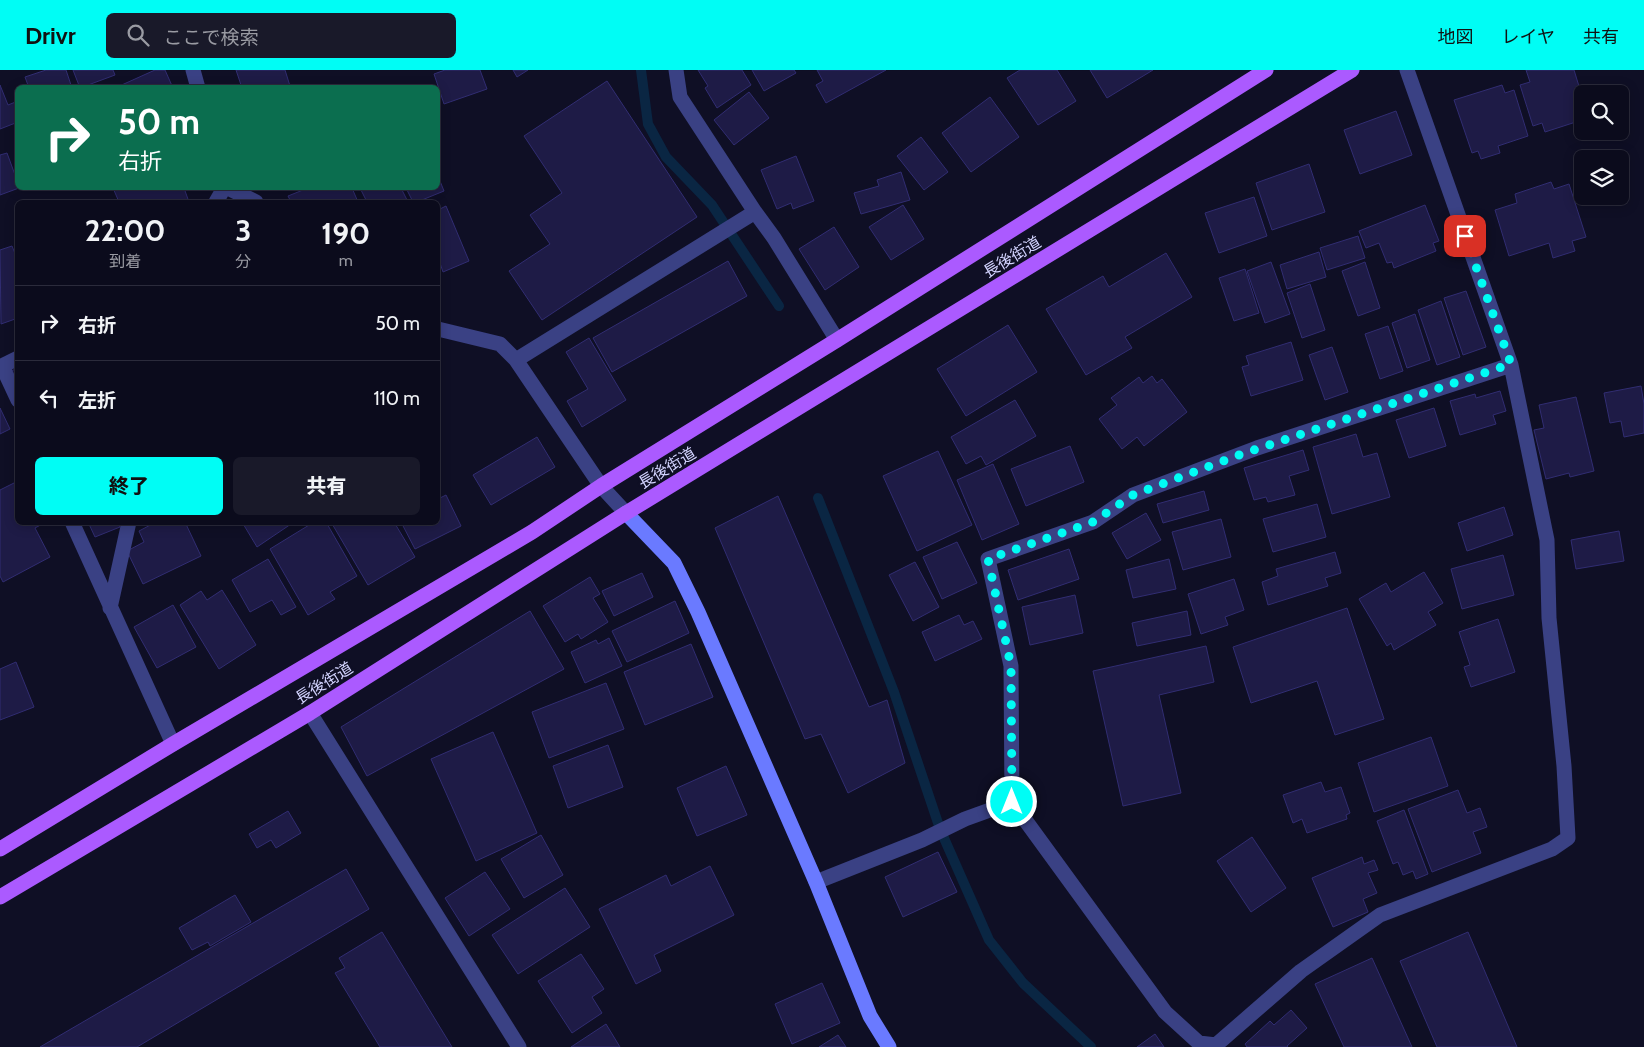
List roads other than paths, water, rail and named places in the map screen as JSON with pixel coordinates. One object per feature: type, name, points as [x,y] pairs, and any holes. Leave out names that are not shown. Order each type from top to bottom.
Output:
[{"type":"main road","name":"長後街道","points":[[0,849],[173,744],[532,532],[601,486],[1266,70]]},
{"type":"main road","name":"長後街道","points":[[0,897],[310,713],[626,513],[1352,70]]},
{"type":"street","points":[[193,70],[197,85]]},
{"type":"street","points":[[676,70],[680,97],[750,215],[774,238],[837,340]]},
{"type":"street","points":[[1407,70],[1511,364],[1547,540],[1549,618],[1564,766],[1568,838],[1552,848],[1380,915],[1302,971],[1216,1045],[1199,1043],[1165,1012],[1012,802],[1011,666],[988,559],[1093,522],[1133,495],[1239,455],[1511,364]]},
{"type":"street","points":[[230,190],[252,200]]},
{"type":"street","points":[[516,360],[750,215]]},
{"type":"street","points":[[440,329],[500,344],[516,360],[601,486],[674,563],[702,621],[816,882],[870,1016],[888,1047]]},
{"type":"street","points":[[15,359],[1,366],[15,394]]},
{"type":"street","points":[[73,525],[173,744]]},
{"type":"street","points":[[110,608],[128,525]]},
{"type":"street","points":[[310,713],[519,1047]]},
{"type":"street","points":[[816,882],[922,840],[965,819],[1012,802]]},
{"type":"waterway","points":[[641,70],[648,124],[666,157],[712,205],[779,306]]},
{"type":"waterway","points":[[818,498],[894,692],[940,829],[989,940],[1023,983],[1091,1047]]}]
